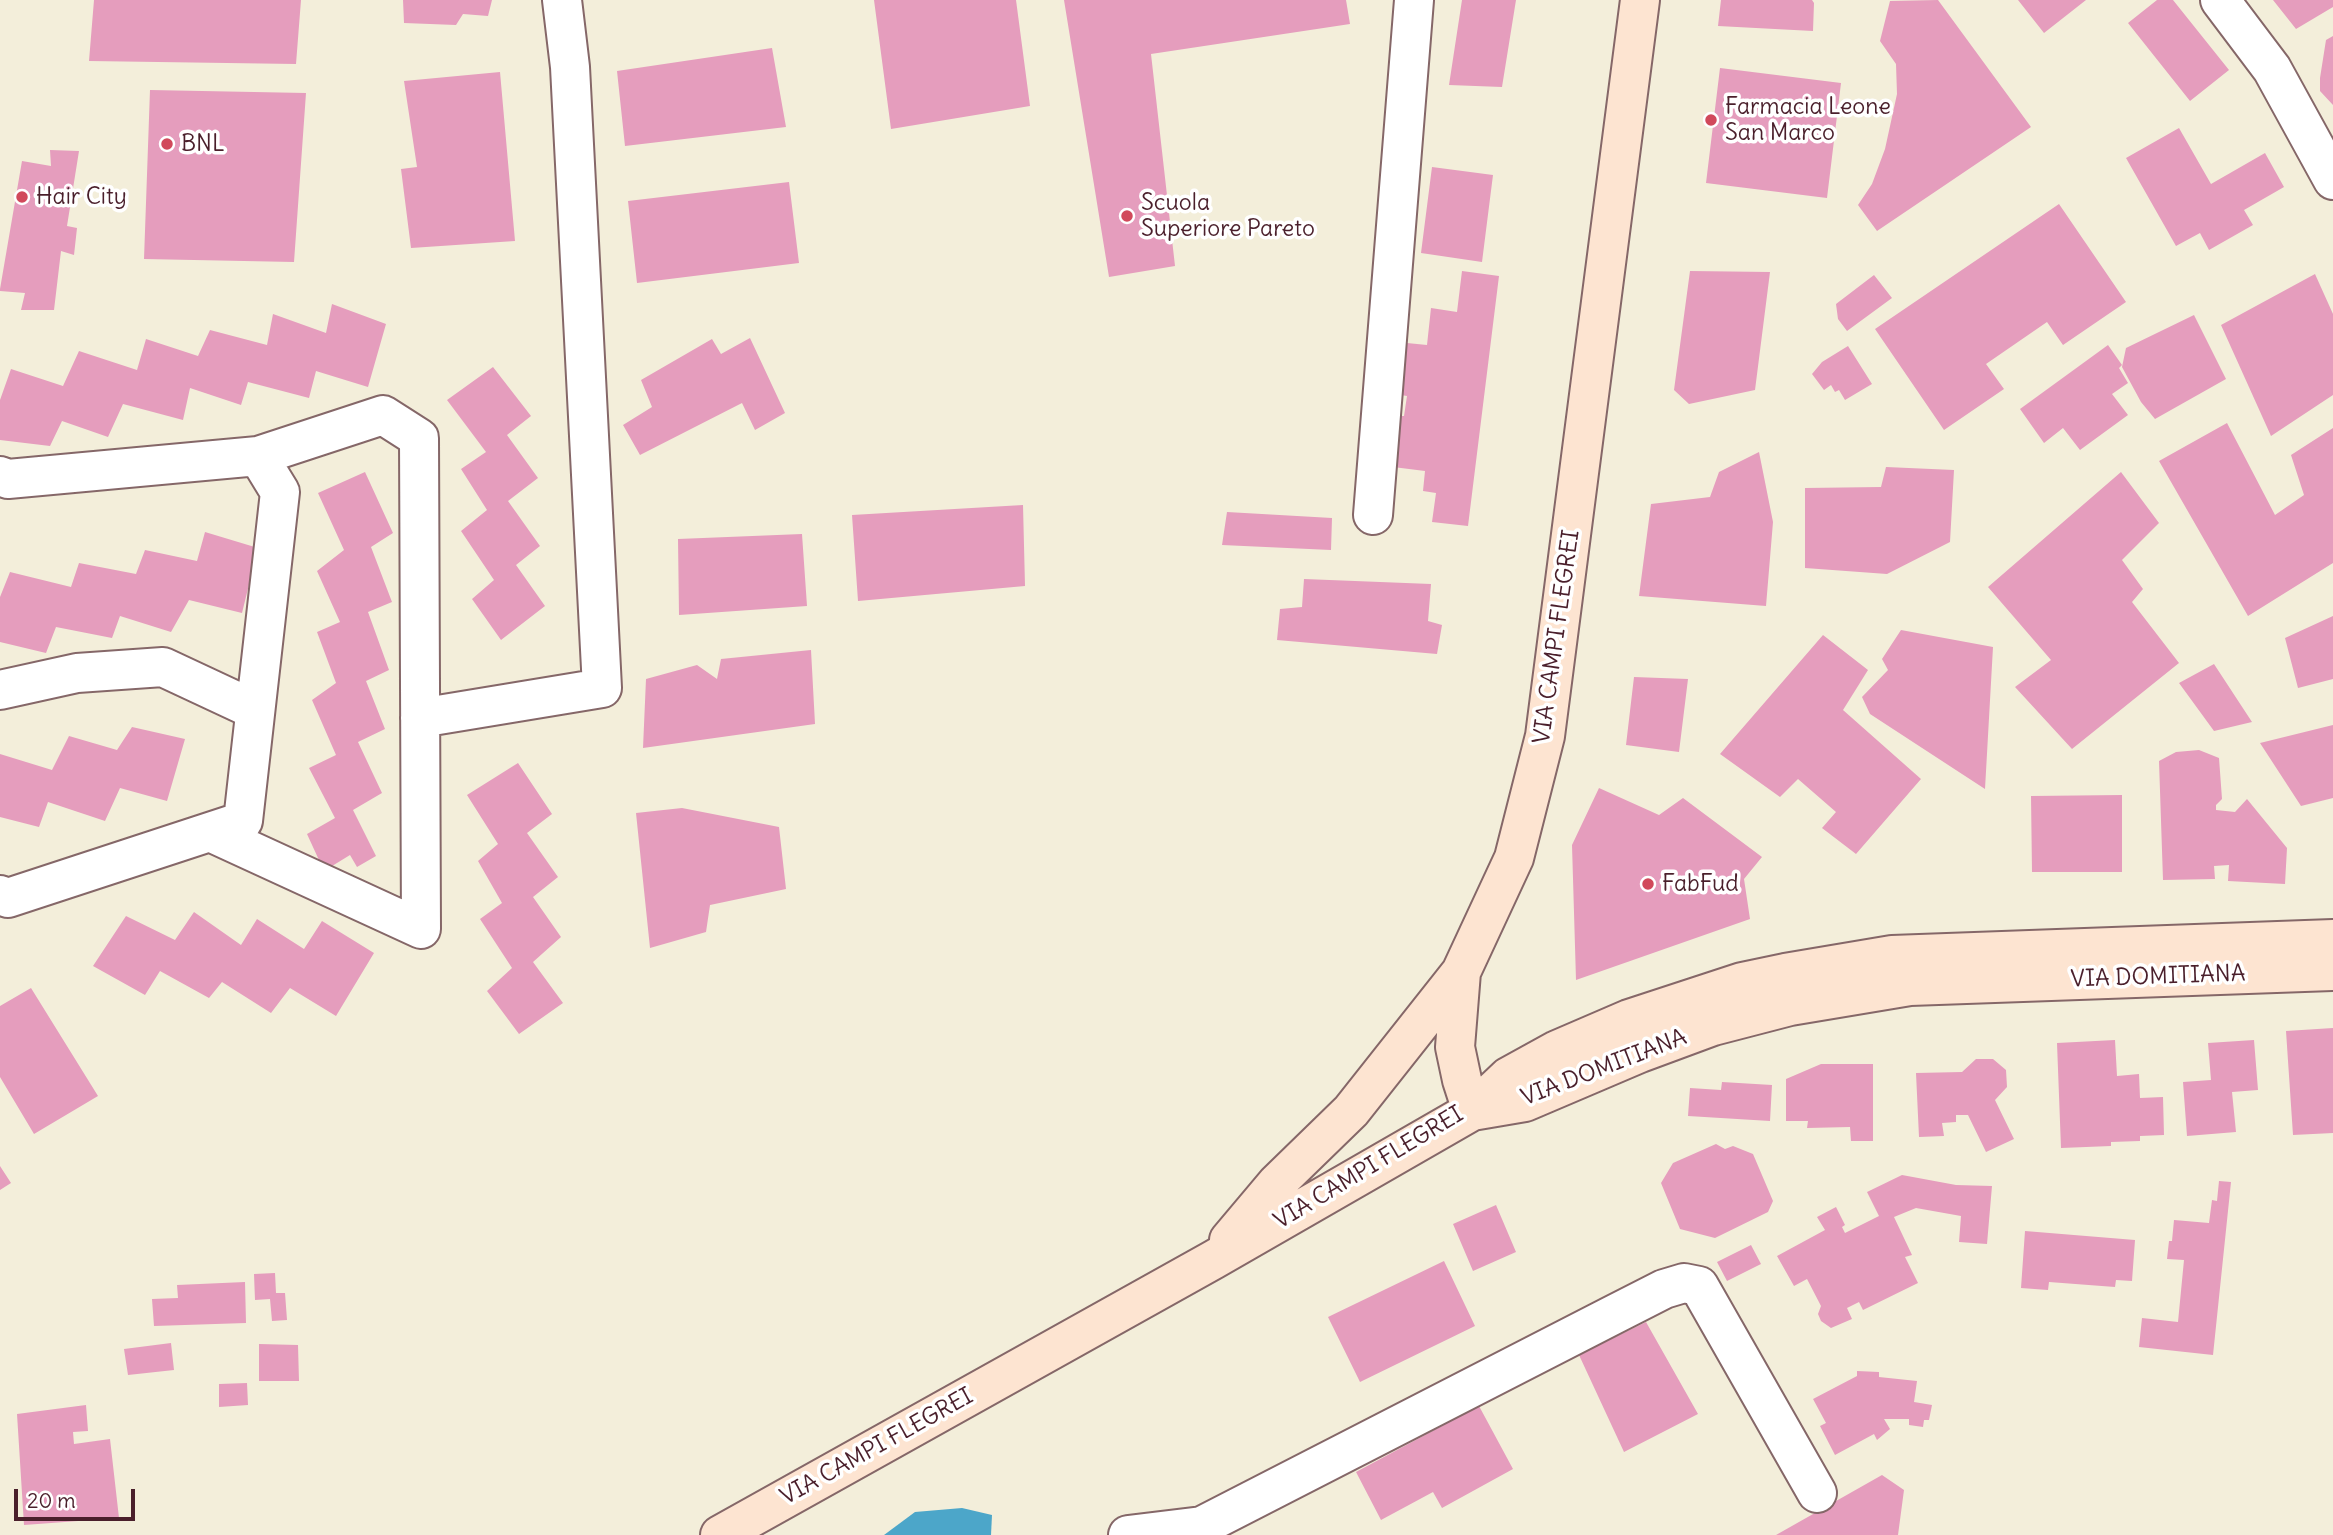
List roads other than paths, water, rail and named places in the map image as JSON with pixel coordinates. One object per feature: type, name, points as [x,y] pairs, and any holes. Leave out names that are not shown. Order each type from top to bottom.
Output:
[{"type":"main road","name":"VIA CAMPI FLEGREI","points":[[720,1535],[1213,1260],[1472,1111],[1455,1047],[1461,972],[1514,858],[1545,736],[1640,0]]},
{"type":"main road","name":"VIA DOMITIANA","points":[[1472,1111],[1508,1077],[1557,1050],[1629,1019],[1742,982],[1774,975],[1892,955],[2333,939]]},
{"type":"main road","name":"VIA DOMITIANA","points":[[1472,1111],[1525,1102],[1640,1053],[1713,1027],[1790,1006],[1849,995],[1910,986],[2333,971]]},
{"type":"main road","points":[[1213,1260],[1277,1182],[1351,1111],[1461,972]]},
{"type":"street","points":[[420,718],[601,688],[570,67],[562,0]]},
{"type":"street","points":[[1373,515],[1414,0]]},
{"type":"street","points":[[2220,0],[2272,69],[2333,180]]},
{"type":"street","points":[[0,476],[8,480],[258,457],[383,415],[419,438],[421,929],[210,832]]},
{"type":"street","points":[[0,895],[8,898],[243,821],[280,492],[258,457]]},
{"type":"street","points":[[0,690],[77,673],[163,667],[255,710]]},
{"type":"street","points":[[1128,1535],[1202,1526],[1664,1289],[1684,1283],[1699,1286],[1818,1493]]},
{"type":"water","points":[[962,1508],[992,1515],[991,1535],[884,1535],[915,1512]]},
{"type":"place","name":"Farmacia Leone San Marco","points":[[1711,120]]},
{"type":"place","name":"BNL","points":[[167,144]]},
{"type":"place","name":"Hair City","points":[[22,197]]},
{"type":"place","name":"Scuola Superiore Pareto","points":[[1127,216]]},
{"type":"place","name":"FabFud","points":[[1648,884]]}]
